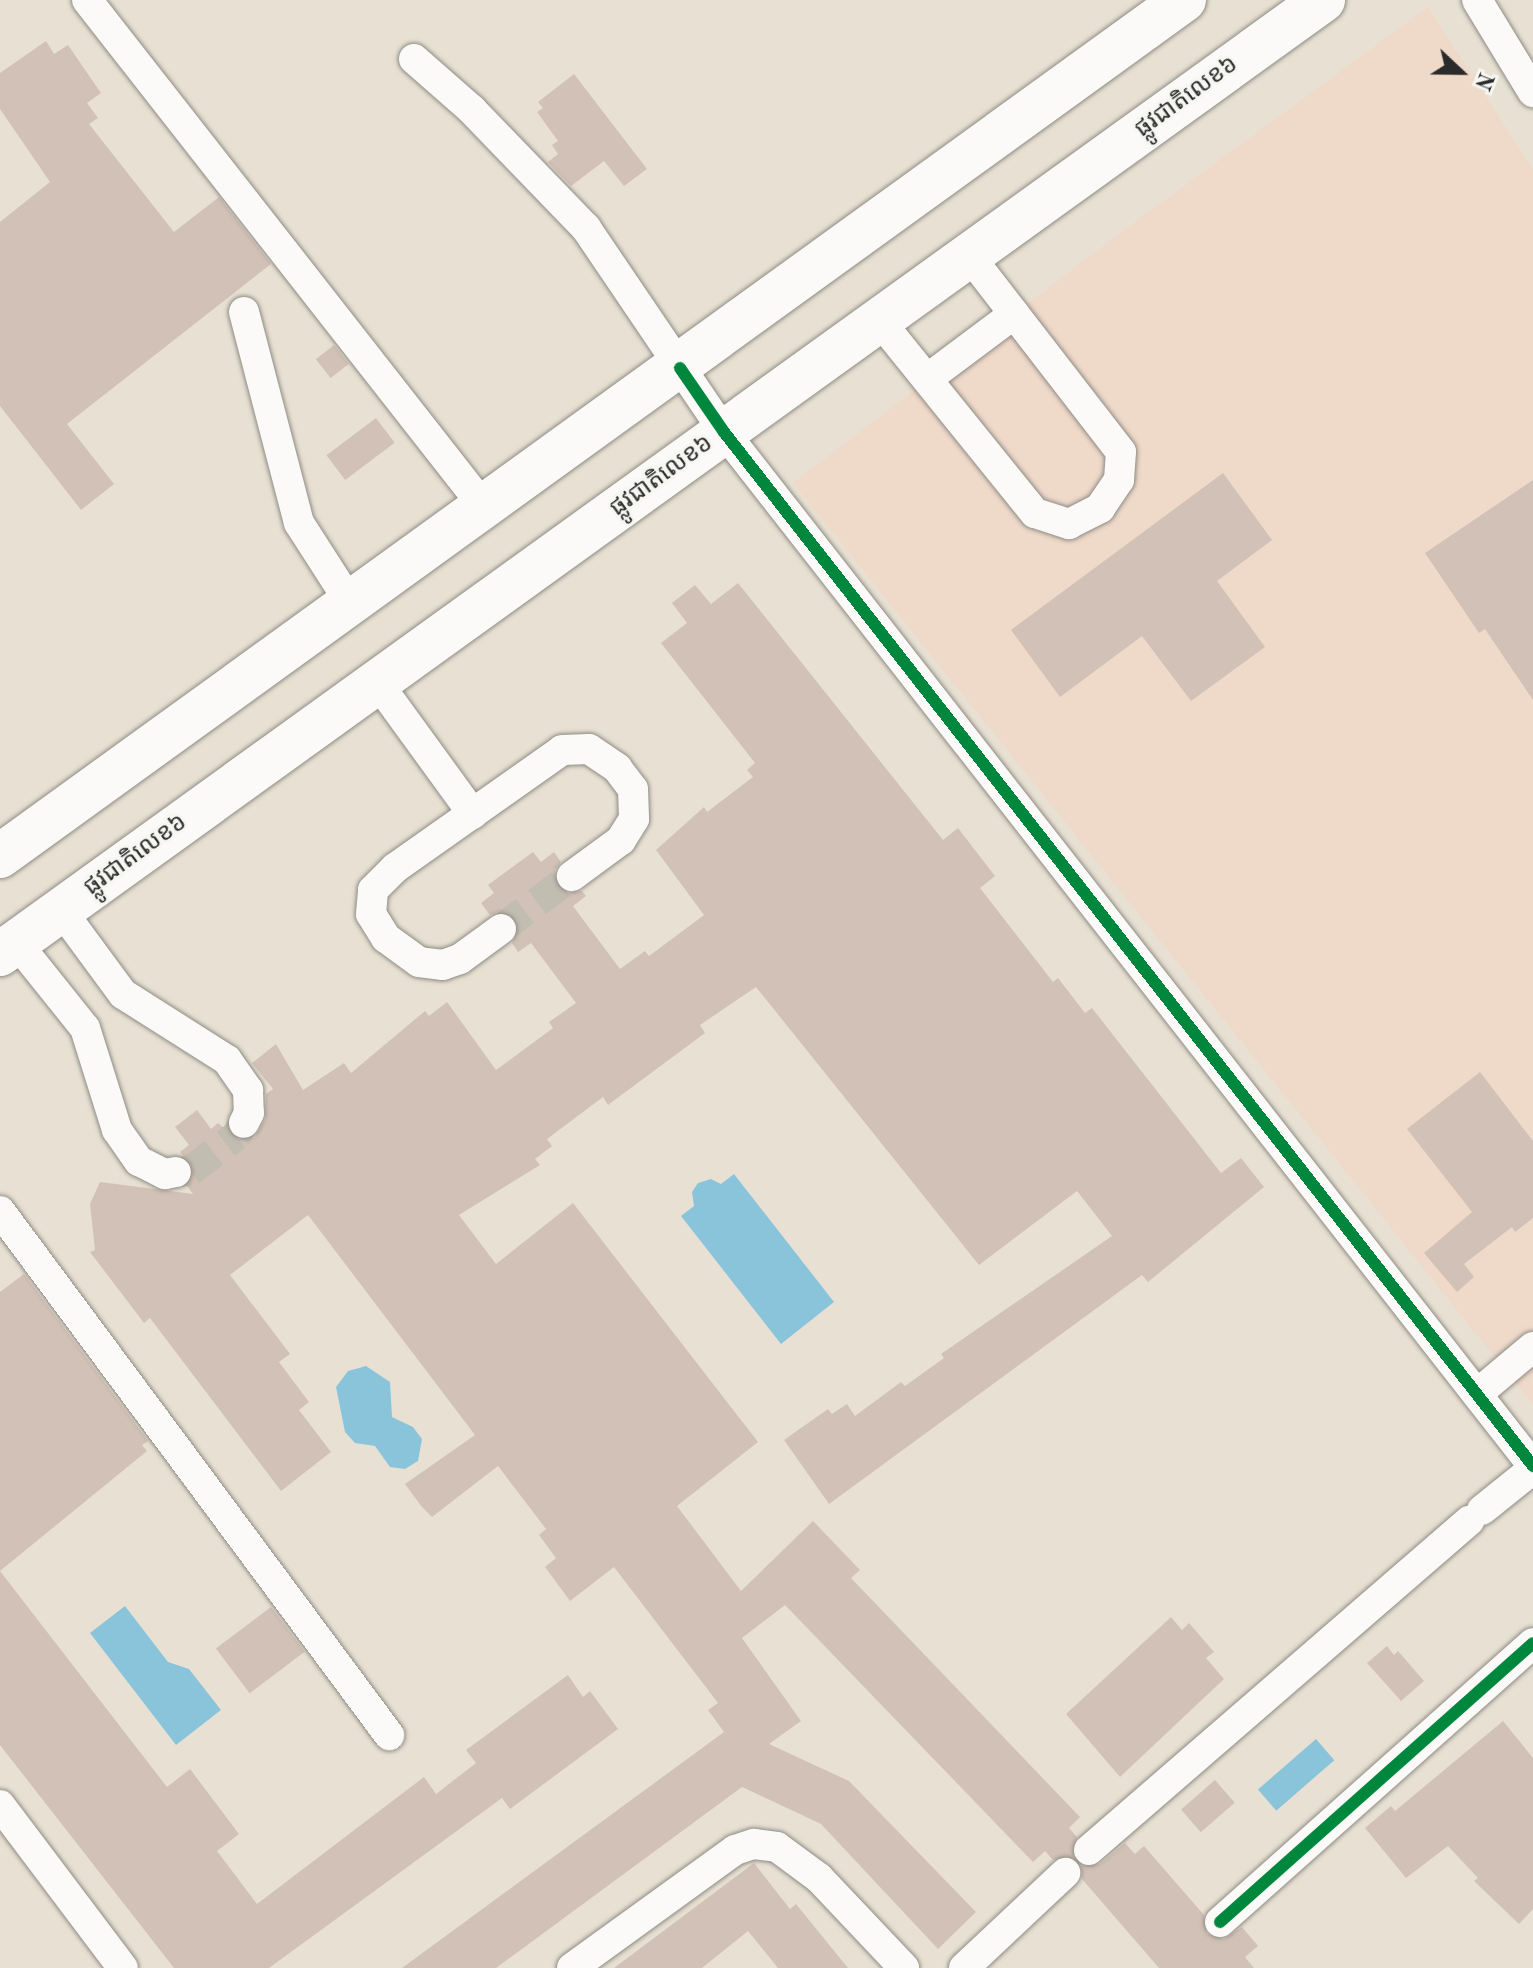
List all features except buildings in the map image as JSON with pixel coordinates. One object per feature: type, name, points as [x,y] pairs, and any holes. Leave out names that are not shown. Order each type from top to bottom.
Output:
[{"type":"highway","points":[[2,849],[680,368],[1184,0]]},
{"type":"highway","name":"ផ្លូវជាតិលេខ៦","points":[[8,948],[1323,0]]},
{"type":"street","points":[[87,0],[484,507]]},
{"type":"street","points":[[1477,0],[1533,92]]},
{"type":"street","points":[[414,59],[472,110],[586,228],[724,432],[1533,1468],[1089,1850]]},
{"type":"street","points":[[879,320],[1035,513],[1069,524],[1100,508],[1119,480],[1121,452],[969,255]]},
{"type":"street","points":[[244,312],[299,523],[351,604]]},
{"type":"street","points":[[927,379],[1014,314]]},
{"type":"street","points":[[377,682],[473,814]]},
{"type":"street","points":[[501,929],[460,959],[443,965],[419,962],[386,938],[371,914],[373,890],[395,868],[562,750],[589,749],[617,768],[633,789],[634,819],[621,840],[572,876]]},
{"type":"street","points":[[61,910],[123,994],[227,1060],[248,1090],[249,1113],[244,1123]]},
{"type":"street","points":[[8,948],[85,1028],[117,1130],[139,1161],[165,1174],[176,1172]]},
{"type":"street","points":[[0,1211],[389,1735]]},
{"type":"street","points":[[1477,1394],[1533,1347]]},
{"type":"street","points":[[1220,1922],[1533,1643]]},
{"type":"street","points":[[0,1805],[123,1968]]},
{"type":"street","points":[[572,1968],[735,1850],[754,1844],[777,1847],[819,1878],[904,1968]]},
{"type":"street","points":[[964,1968],[1065,1873]]},
{"type":"shaded area","points":[[1428,7],[1533,169],[1533,1405],[793,483],[1120,233]]},
{"type":"water","points":[[734,1174],[834,1302],[781,1344],[681,1216],[694,1206],[692,1192],[698,1183],[711,1179],[721,1184]]},
{"type":"water","points":[[366,1366],[390,1382],[392,1417],[413,1427],[422,1439],[418,1461],[405,1469],[390,1467],[375,1446],[355,1443],[345,1432],[336,1387],[348,1371]]},
{"type":"water","points":[[125,1606],[168,1662],[189,1669],[221,1710],[176,1745],[90,1633]]},
{"type":"water","points":[[1316,1739],[1334,1760],[1276,1811],[1258,1790]]},
{"type":"tunnel","points":[[501,929],[572,876]]},
{"type":"tunnel","points":[[176,1172],[190,1171],[236,1136],[244,1123]]},
{"type":"cycle path","points":[[680,368],[724,432],[1533,1466]]},
{"type":"cycle path","points":[[1220,1922],[1533,1643]]}]
